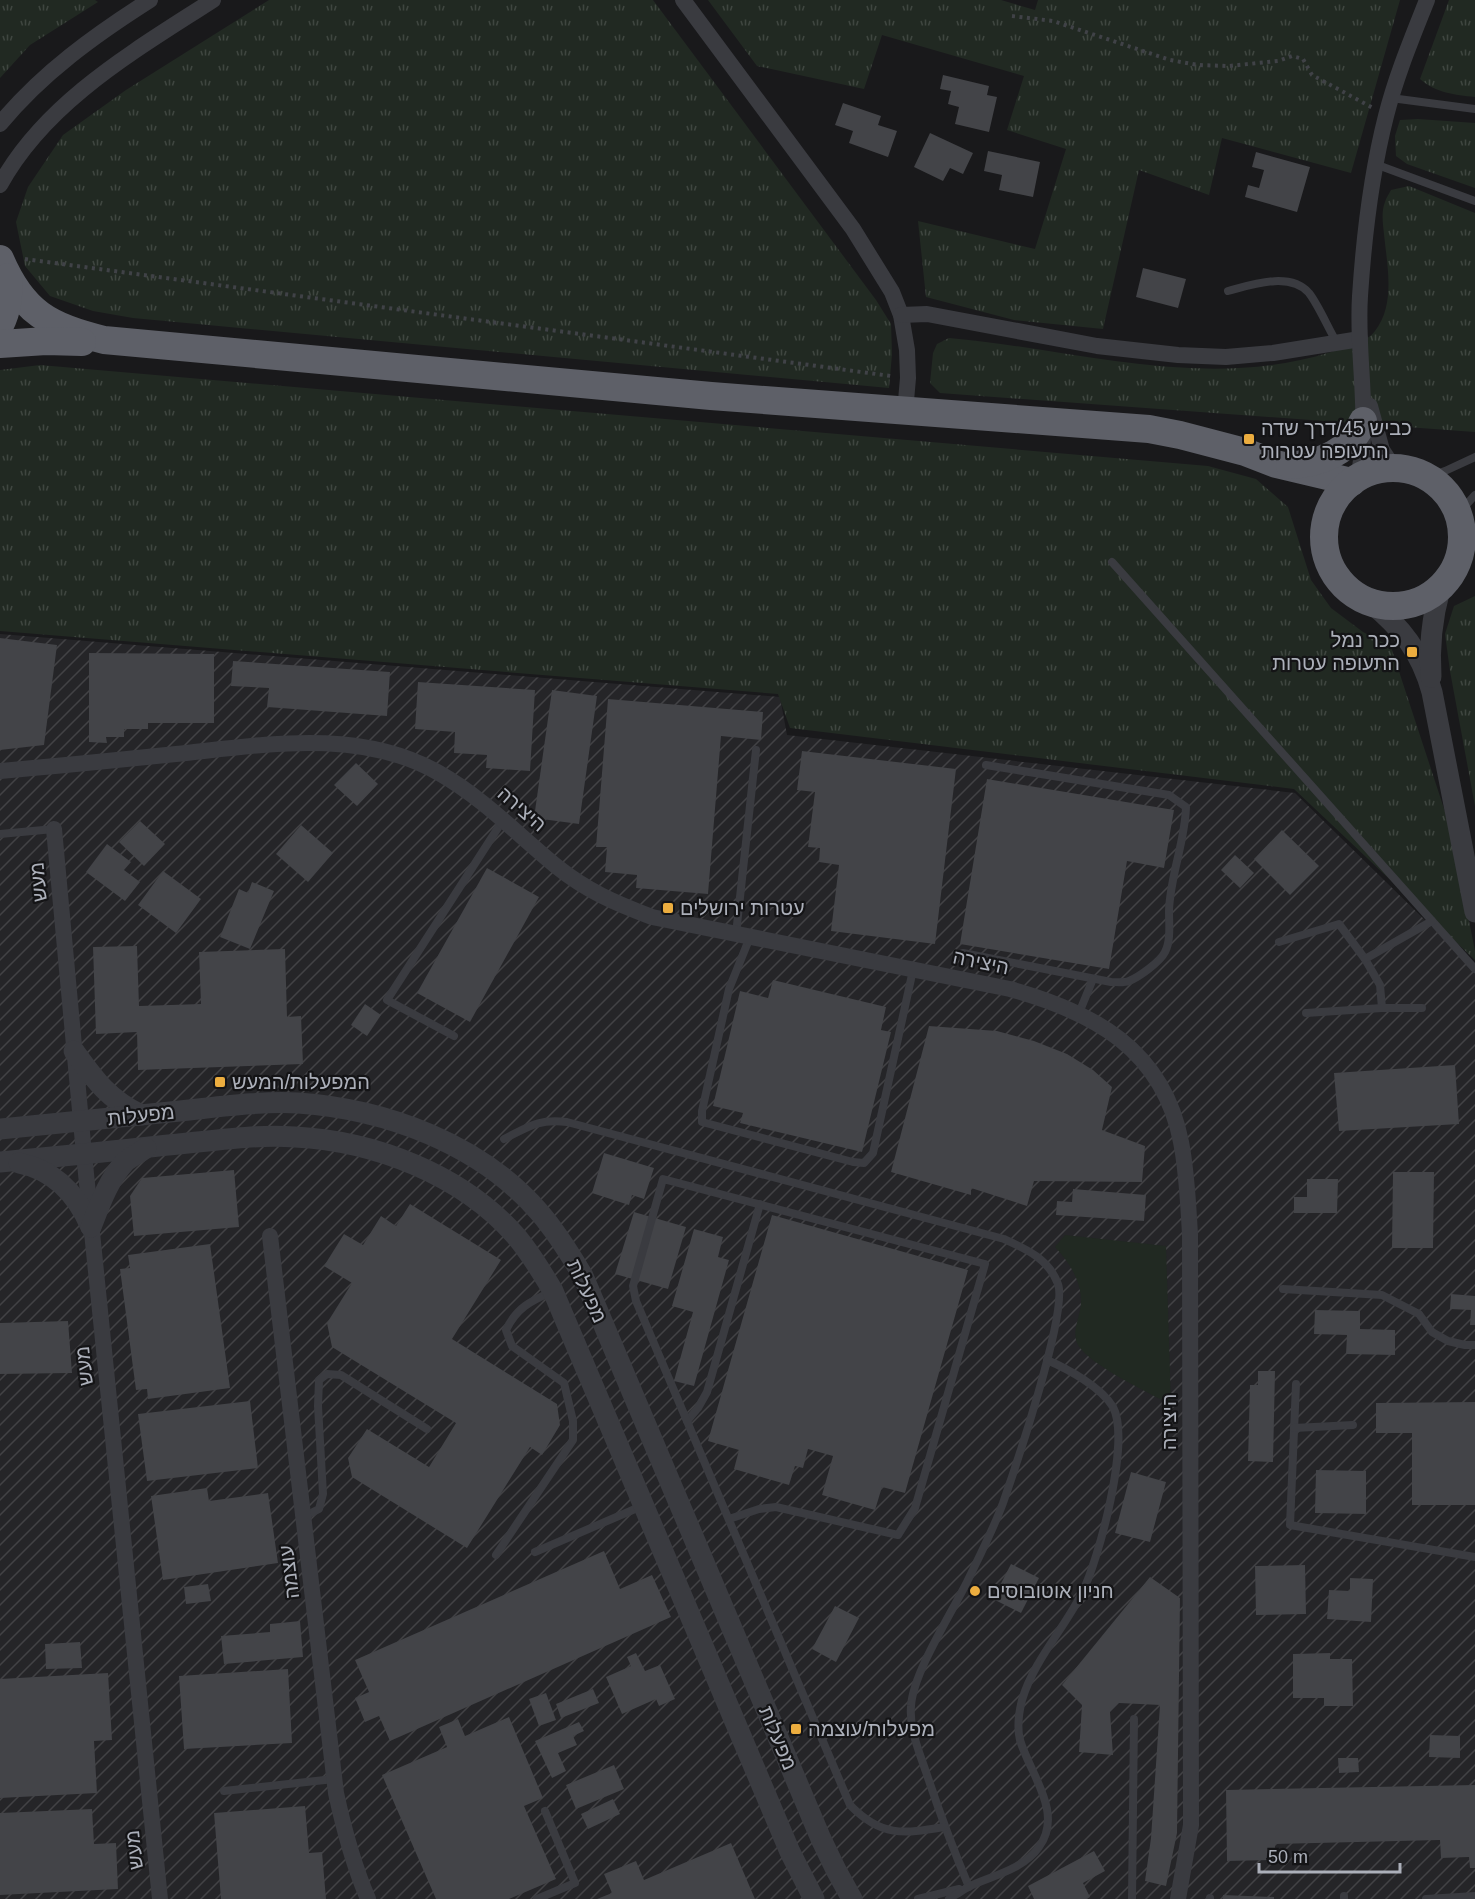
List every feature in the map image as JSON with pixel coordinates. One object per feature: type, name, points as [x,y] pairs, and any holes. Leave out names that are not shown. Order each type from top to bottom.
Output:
[{"type":"highway","points":[[0,325],[5,315],[9,296],[10,265]]},
{"type":"highway","points":[[10,265],[20,297],[49,321],[78,333],[137,345]]},
{"type":"highway","points":[[0,344],[46,341],[137,345],[905,412],[1149,429],[1220,445],[1276,464],[1355,480]]},
{"type":"highway","points":[[1276,464],[1306,464],[1335,453],[1353,438],[1363,421]]},
{"type":"highway","points":[[1276,464],[1305,488],[1326,519]]},
{"type":"highway","points":[[1394,468],[1411,470],[1426,477],[1446,492],[1467,515],[1456,577],[1424,599],[1407,605],[1388,606],[1370,602],[1352,592],[1337,578],[1332,569],[1324,539],[1326,519],[1339,495],[1355,480],[1379,470],[1394,468]]},
{"type":"street","points":[[0,185],[11,165],[33,138],[73,98],[127,56],[213,0]]},
{"type":"street","points":[[683,0],[854,229],[892,292],[901,315],[907,350],[908,378],[905,412]]},
{"type":"street","points":[[1355,480],[1362,450],[1363,379],[1360,297],[1370,190],[1386,114],[1427,0]]},
{"type":"street","points":[[0,124],[42,79],[143,2]]},
{"type":"street","points":[[901,315],[927,314],[1098,346],[1178,356],[1226,357],[1273,353],[1360,339]]},
{"type":"street","points":[[1363,379],[1382,450],[1394,468]]},
{"type":"street","points":[[1432,692],[1430,649],[1433,614],[1456,577]]},
{"type":"street","points":[[1370,602],[1405,634],[1427,675],[1475,912]]},
{"type":"street","name":"היצירה","points":[[0,771],[279,744],[347,744],[380,750],[436,771],[463,787],[557,867],[610,902],[652,917],[1047,999],[1079,1012],[1106,1028],[1131,1049],[1153,1073],[1170,1107],[1181,1140],[1187,1178],[1190,1234],[1191,1825],[1178,1899]]},
{"type":"street","name":"מעש","points":[[54,828],[91,1227],[160,1899]]},
{"type":"street","points":[[74,1051],[105,1093],[122,1106],[141,1115]]},
{"type":"street","name":"מפעלות","points":[[0,1129],[266,1103],[297,1103],[340,1108],[420,1131],[478,1161],[509,1184],[538,1211],[562,1241],[583,1276],[821,1839],[852,1899]]},
{"type":"street","name":"מפעלות","points":[[5,1162],[232,1139],[296,1137],[334,1141],[399,1159],[434,1174],[467,1193],[488,1209],[514,1233],[553,1291],[802,1889],[814,1899]]},
{"type":"street","points":[[91,1227],[101,1199],[113,1179],[126,1161],[147,1148]]},
{"type":"street","points":[[5,1162],[43,1171],[62,1183],[75,1197],[91,1227]]},
{"type":"street","name":"עוצמה","points":[[270,1236],[334,1779],[344,1833],[368,1899]]},
{"type":"lane","points":[[1392,98],[1475,109]]},
{"type":"lane","points":[[1375,164],[1475,201]]},
{"type":"lane","points":[[1227,291],[1269,281],[1290,283],[1308,292],[1337,342]]},
{"type":"lane","points":[[1426,477],[1475,457]]},
{"type":"lane","points":[[1112,562],[1475,969]]},
{"type":"lane","points":[[756,750],[743,936],[702,1111],[702,1122],[864,1163],[873,1153],[913,970]]},
{"type":"lane","points":[[963,953],[1092,979],[1127,982],[1148,969],[1165,952],[1169,930],[1169,908],[1185,826],[1186,807],[1169,795],[986,765]]},
{"type":"lane","points":[[454,1036],[387,1000],[503,820]]},
{"type":"lane","points":[[0,834],[54,828]]},
{"type":"lane","points":[[1365,959],[1432,921]]},
{"type":"lane","points":[[1279,942],[1339,924],[1365,959],[1380,985],[1382,1008]]},
{"type":"lane","points":[[1079,1012],[1092,979]]},
{"type":"lane","points":[[1305,1014],[1382,1008],[1422,1008]]},
{"type":"lane","points":[[504,1139],[538,1122],[567,1122],[1004,1239],[1040,1258],[1053,1275],[1059,1286],[1059,1307],[1047,1360],[1002,1504],[967,1582],[919,1678],[911,1704],[912,1729],[944,1827],[969,1887]]},
{"type":"lane","points":[[729,1519],[759,1509],[776,1507],[898,1535],[915,1508],[985,1264],[663,1179],[633,1286],[636,1301],[850,1805],[866,1821],[887,1829],[907,1833],[944,1827]]},
{"type":"lane","points":[[687,1421],[707,1392],[760,1204]]},
{"type":"lane","points":[[1283,1289],[1382,1295],[1419,1314],[1432,1332],[1448,1341],[1475,1345]]},
{"type":"lane","points":[[496,1555],[573,1440],[573,1421],[564,1383],[512,1346],[506,1330],[513,1315],[531,1301],[553,1291]]},
{"type":"lane","points":[[949,1899],[1025,1860],[1039,1848],[1045,1835],[1048,1809],[1019,1738],[1022,1702],[1037,1665],[1082,1593],[1095,1562],[1116,1472],[1119,1436],[1114,1408],[1104,1395],[1065,1368],[1047,1360]]},
{"type":"lane","points":[[303,1517],[319,1509],[323,1494],[318,1406],[319,1380],[327,1374],[341,1375],[427,1429]]},
{"type":"lane","points":[[1296,1384],[1290,1525],[1475,1557]]},
{"type":"lane","points":[[1294,1428],[1353,1425]]},
{"type":"lane","points":[[535,1552],[644,1506]]},
{"type":"lane","points":[[1132,1899],[1134,1719]]},
{"type":"lane","points":[[224,1791],[334,1779]]},
{"type":"lane","points":[[537,1899],[575,1883],[545,1811]]},
{"type":"lane","points":[[918,1899],[969,1887]]},
{"type":"lane","points":[[1426,1899],[1475,1896]]},
{"type":"path","points":[[1012,16],[1053,21],[1170,60],[1198,65],[1229,66],[1278,61],[1292,56],[1303,59],[1312,75],[1386,114]]},
{"type":"path","points":[[10,265],[908,378]]},
{"type":"shaded area","points":[[0,634],[780,697],[787,735],[1295,793],[1475,969],[1475,1899],[0,1899]]},
{"type":"green space","points":[[0,0],[95,0],[98,2],[30,45],[0,78]]},
{"type":"green space","points":[[269,0],[653,0],[876,300],[891,324],[892,354],[889,388],[133,318],[93,311],[50,296],[25,266],[16,222],[28,187],[63,135],[126,90]]},
{"type":"green space","points":[[708,0],[1001,0],[1035,10],[1038,0],[1400,0],[1351,173],[1222,138],[1209,195],[1139,170],[1103,329],[1014,320],[926,297],[918,221],[1035,249],[1066,149],[1007,130],[1024,76],[882,35],[864,89],[757,66]]},
{"type":"green space","points":[[1449,0],[1475,0],[1475,97],[1439,90],[1420,79]]},
{"type":"green space","points":[[1400,120],[1475,123],[1475,188],[1407,164],[1396,156],[1395,136]]},
{"type":"green space","points":[[1409,186],[1475,213],[1475,432],[940,393],[930,383],[933,353],[937,344],[949,338],[1092,358],[1188,368],[1235,368],[1283,363],[1355,344],[1366,339],[1375,331],[1386,309],[1388,271],[1383,222],[1384,206],[1391,190]]},
{"type":"green space","points":[[40,365],[1208,466],[1256,479],[1288,507],[1311,580],[1331,608],[1363,632],[1391,647],[1451,830],[1475,960],[1294,789],[790,728],[778,694],[0,631],[0,370]]},
{"type":"green space","points":[[1475,596],[1475,806],[1445,634],[1454,606]]},
{"type":"green space","points":[[1065,1235],[1166,1246],[1171,1405],[1107,1370],[1078,1345],[1075,1335],[1081,1296],[1070,1266],[1055,1247]]},
{"type":"building","points":[[943,75],[989,86],[987,95],[997,97],[989,132],[955,124],[959,107],[948,104],[951,91],[940,89]]},
{"type":"building","points":[[843,103],[881,116],[878,125],[897,131],[888,157],[849,143],[853,131],[835,125]]},
{"type":"building","points":[[930,133],[973,153],[963,174],[950,168],[943,181],[914,167]]},
{"type":"building","points":[[988,151],[1040,162],[1033,197],[999,190],[1002,175],[984,171]]},
{"type":"building","points":[[1256,152],[1310,167],[1297,212],[1245,197],[1248,185],[1259,188],[1264,170],[1252,167]]},
{"type":"building","points":[[1143,268],[1186,279],[1178,308],[1136,297]]},
{"type":"building","points":[[0,638],[57,645],[44,745],[0,750]]},
{"type":"building","points":[[89,653],[214,654],[214,723],[148,723],[148,729],[124,729],[124,737],[106,737],[107,743],[89,742]]},
{"type":"building","points":[[233,661],[390,672],[387,716],[267,707],[269,688],[231,686]]},
{"type":"building","points":[[418,682],[535,690],[530,771],[486,768],[487,755],[454,753],[455,732],[415,729]]},
{"type":"building","points":[[552,690],[597,696],[579,824],[534,818]]},
{"type":"building","points":[[608,699],[763,712],[761,740],[721,736],[708,894],[636,888],[637,875],[605,872],[607,847],[596,847]]},
{"type":"building","points":[[802,751],[956,769],[935,944],[831,931],[839,865],[819,862],[820,848],[808,847],[815,792],[797,790]]},
{"type":"building","points":[[356,763],[378,784],[357,806],[334,785]]},
{"type":"building","points":[[987,779],[1174,810],[1164,868],[1127,861],[1109,969],[960,944]]},
{"type":"building","points":[[140,821],[165,844],[144,866],[119,842]]},
{"type":"building","points":[[301,825],[333,853],[308,882],[276,854]]},
{"type":"building","points":[[1282,830],[1319,866],[1290,895],[1254,859]]},
{"type":"building","points":[[107,844],[131,862],[124,870],[140,882],[125,901],[86,872]]},
{"type":"building","points":[[1235,855],[1254,873],[1240,888],[1221,870]]},
{"type":"building","points":[[487,868],[539,897],[470,1022],[417,993]]},
{"type":"building","points":[[163,871],[201,899],[176,933],[138,905]]},
{"type":"building","points":[[252,882],[274,891],[250,949],[220,937],[239,889],[248,893]]},
{"type":"building","points":[[137,946],[139,1006],[201,1004],[199,952],[285,949],[287,1017],[301,1016],[303,1064],[138,1070],[137,1032],[96,1034],[93,947]]},
{"type":"building","points":[[773,980],[886,1007],[881,1030],[891,1032],[862,1152],[740,1123],[743,1113],[713,1106],[740,991],[768,998]]},
{"type":"building","points":[[365,1004],[381,1015],[367,1036],[351,1025]]},
{"type":"building","points":[[929,1026],[997,1031],[1034,1041],[1067,1054],[1093,1070],[1112,1087],[1102,1130],[1145,1146],[1142,1182],[1034,1181],[1027,1206],[971,1188],[971,1195],[891,1172]]},
{"type":"building","points":[[1455,1065],[1459,1124],[1339,1131],[1334,1073]]},
{"type":"building","points":[[604,1153],[654,1168],[644,1199],[632,1195],[629,1205],[592,1193]]},
{"type":"building","points":[[234,1170],[239,1227],[134,1236],[130,1196],[142,1178]]},
{"type":"building","points":[[1393,1172],[1434,1172],[1433,1248],[1392,1248]]},
{"type":"building","points":[[1307,1179],[1338,1179],[1337,1213],[1294,1213],[1294,1197],[1307,1197]]},
{"type":"building","points":[[1073,1189],[1146,1195],[1144,1221],[1056,1215],[1057,1201],[1072,1202]]},
{"type":"building","points":[[410,1204],[501,1260],[452,1339],[557,1404],[560,1425],[542,1455],[530,1447],[467,1548],[352,1477],[348,1458],[367,1429],[429,1467],[456,1423],[332,1347],[327,1323],[352,1283],[324,1266],[344,1234],[363,1245],[381,1216],[396,1226]]},
{"type":"building","points":[[634,1212],[686,1227],[668,1289],[615,1274]]},
{"type":"building","points":[[772,1215],[968,1270],[905,1493],[882,1487],[875,1510],[822,1495],[833,1456],[808,1449],[803,1468],[795,1466],[789,1485],[734,1469],[739,1450],[708,1441]]},
{"type":"building","points":[[694,1229],[723,1237],[718,1257],[729,1260],[694,1386],[674,1381],[693,1312],[672,1306]]},
{"type":"building","points":[[210,1244],[230,1388],[148,1399],[147,1389],[136,1390],[120,1269],[130,1268],[128,1255]]},
{"type":"building","points":[[1451,1294],[1475,1296],[1475,1325],[1470,1325],[1471,1310],[1450,1309]]},
{"type":"building","points":[[1315,1310],[1360,1311],[1360,1329],[1395,1330],[1395,1355],[1346,1354],[1347,1335],[1314,1334]]},
{"type":"building","points":[[68,1321],[72,1373],[0,1374],[0,1323]]},
{"type":"building","points":[[1258,1371],[1275,1371],[1273,1462],[1248,1461],[1250,1385],[1258,1385]]},
{"type":"building","points":[[250,1401],[258,1468],[147,1481],[138,1414]]},
{"type":"building","points":[[1475,1402],[1475,1505],[1412,1505],[1412,1433],[1376,1433],[1376,1403]]},
{"type":"building","points":[[1316,1470],[1366,1471],[1366,1514],[1315,1513]]},
{"type":"building","points":[[1131,1472],[1166,1482],[1150,1542],[1115,1533]]},
{"type":"building","points":[[207,1488],[209,1501],[268,1493],[278,1563],[163,1580],[151,1496]]},
{"type":"building","points":[[604,1551],[620,1589],[652,1575],[671,1617],[390,1741],[379,1716],[365,1722],[355,1698],[369,1692],[355,1660]]},
{"type":"building","points":[[1011,1564],[1039,1578],[1021,1613],[993,1599]]},
{"type":"building","points":[[1305,1565],[1306,1614],[1256,1615],[1255,1566]]},
{"type":"building","points":[[1150,1577],[1180,1598],[1177,1833],[1166,1886],[1145,1881],[1151,1838],[1160,1705],[1119,1703],[1110,1712],[1113,1755],[1079,1752],[1082,1705],[1062,1685]]},
{"type":"building","points":[[1350,1578],[1373,1579],[1371,1622],[1327,1619],[1329,1590],[1350,1591]]},
{"type":"building","points":[[208,1584],[211,1601],[186,1604],[184,1587]]},
{"type":"building","points":[[835,1606],[859,1618],[836,1662],[812,1649]]},
{"type":"building","points":[[300,1621],[303,1657],[224,1664],[221,1636],[270,1632],[270,1624]]},
{"type":"building","points":[[80,1642],[82,1668],[46,1669],[45,1644]]},
{"type":"building","points":[[636,1653],[645,1671],[660,1665],[675,1699],[659,1706],[656,1699],[622,1714],[606,1677],[631,1666],[627,1657]]},
{"type":"building","points":[[1330,1653],[1330,1659],[1352,1659],[1353,1706],[1324,1706],[1324,1698],[1293,1698],[1293,1654]]},
{"type":"building","points":[[288,1669],[292,1743],[184,1749],[179,1676]]},
{"type":"building","points":[[108,1673],[112,1740],[94,1741],[97,1793],[0,1798],[0,1679]]},
{"type":"building","points":[[593,1689],[599,1703],[561,1718],[556,1704]]},
{"type":"building","points":[[546,1693],[556,1720],[539,1726],[529,1699]]},
{"type":"building","points":[[509,1717],[543,1798],[524,1806],[556,1879],[509,1899],[436,1899],[382,1775],[447,1747],[439,1727],[458,1719],[465,1736]]},
{"type":"building","points":[[579,1722],[584,1731],[573,1736],[577,1745],[558,1753],[566,1771],[552,1778],[535,1741]]},
{"type":"building","points":[[1430,1735],[1460,1736],[1460,1758],[1429,1757]]},
{"type":"building","points":[[1338,1758],[1358,1758],[1359,1772],[1339,1773]]},
{"type":"building","points":[[614,1765],[624,1789],[576,1809],[566,1785]]},
{"type":"building","points":[[1475,1785],[1475,1868],[1470,1868],[1469,1857],[1441,1858],[1440,1840],[1275,1844],[1275,1860],[1227,1861],[1226,1790]]},
{"type":"building","points":[[613,1799],[620,1814],[588,1829],[581,1814]]},
{"type":"building","points":[[305,1806],[309,1853],[322,1852],[326,1899],[221,1899],[214,1813]]},
{"type":"building","points":[[92,1809],[94,1844],[116,1843],[118,1889],[0,1895],[0,1813]]},
{"type":"building","points":[[731,1843],[755,1899],[597,1899],[612,1893],[604,1874],[636,1861],[644,1880]]},
{"type":"building","points":[[1094,1851],[1105,1871],[1083,1883],[1090,1897],[1086,1899],[1034,1899],[1028,1886]]},
{"type":"building","points":[[1223,1895],[1274,1897],[1274,1899],[1223,1899]]},
{"type":"place","name":"כביש 45/דרך שדה התעופה עטרות","points":[[1249,439]]},
{"type":"place","name":"ככר נמל התעופה עטרות","points":[[1412,652]]},
{"type":"place","name":"עטרות ירושלים","points":[[668,908]]},
{"type":"place","name":"המפעלות/המעש","points":[[220,1082]]},
{"type":"place","name":"חניון אוטובוסים","points":[[975,1591]]},
{"type":"place","name":"מפעלות/עוצמה","points":[[796,1729]]}]
